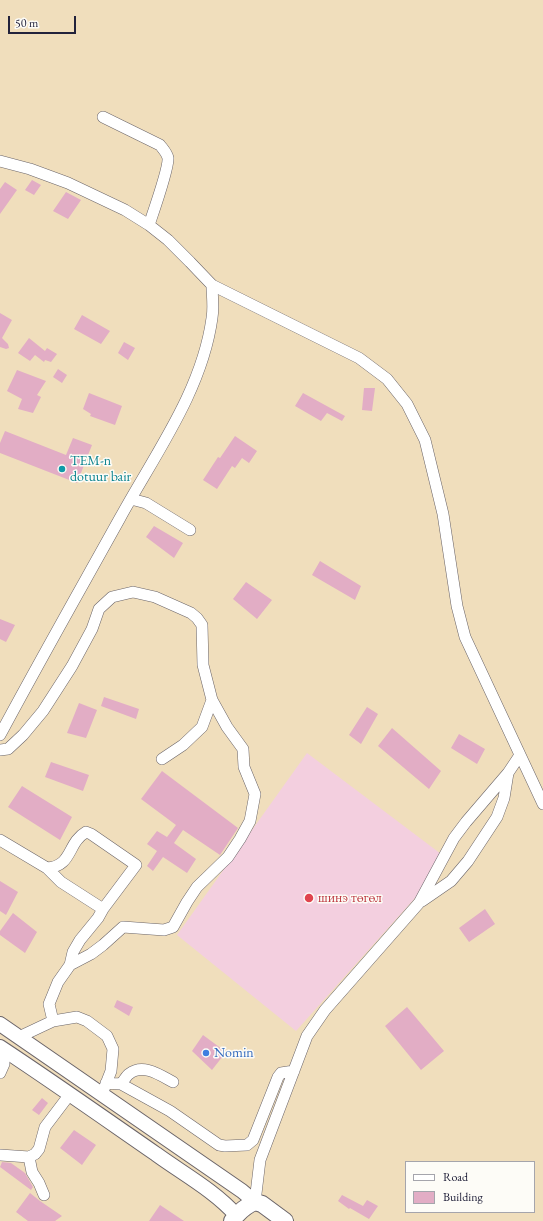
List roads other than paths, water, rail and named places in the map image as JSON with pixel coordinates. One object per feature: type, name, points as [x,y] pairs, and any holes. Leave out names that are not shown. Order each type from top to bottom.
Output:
[{"type":"highway","points":[[234,1218],[249,1204],[255,1202],[262,1204],[285,1221]]},
{"type":"main road","points":[[0,1024],[81,1079],[104,1088],[255,1202]]},
{"type":"main road","points":[[2,1049],[70,1094],[226,1204],[234,1218]]},
{"type":"main road","points":[[70,1094],[81,1079]]},
{"type":"street","points":[[103,117],[160,145],[168,159],[149,226]]},
{"type":"street","points":[[0,161],[30,169],[68,183],[125,210],[168,240],[212,285],[359,358],[386,379],[407,404],[425,440],[442,507],[457,606],[465,637],[543,804]]},
{"type":"street","points":[[1,732],[183,408],[196,378],[207,346],[213,316],[212,285]]},
{"type":"street","points":[[131,499],[146,503],[190,530]]},
{"type":"street","points":[[0,750],[8,749],[23,735],[43,711],[72,666],[92,630],[99,609],[112,597],[132,592],[155,597],[191,613],[198,618],[202,625],[203,665],[212,700],[227,727],[243,749],[244,767],[255,794],[250,821],[228,857],[197,887],[174,927],[164,930],[123,927],[91,954],[70,965]]},
{"type":"street","points":[[162,759],[183,745],[202,727],[212,700]]},
{"type":"street","points":[[255,1202],[260,1160],[307,1036],[325,1010],[419,903],[454,838],[508,773],[520,756]]},
{"type":"street","points":[[419,903],[451,881],[468,861],[497,817],[504,798],[508,773]]},
{"type":"street","points":[[47,868],[56,867],[62,864],[80,836],[86,832],[136,865],[98,918],[80,940],[73,952],[70,965],[58,982],[49,1004],[53,1021]]},
{"type":"street","points":[[0,840],[47,868],[61,882],[103,909]]},
{"type":"street","points":[[19,1037],[53,1021],[77,1017],[87,1021],[107,1036],[113,1049],[111,1071],[104,1088]]},
{"type":"street","points":[[0,1073],[4,1064],[2,1049]]},
{"type":"street","points":[[104,1088],[121,1084],[129,1074],[139,1069],[153,1072],[173,1082]]},
{"type":"street","points":[[121,1084],[170,1112],[219,1145],[247,1145],[253,1140],[278,1077],[281,1073],[294,1071]]},
{"type":"street","points":[[0,1156],[29,1156],[35,1154],[39,1149],[46,1127],[70,1094]]},
{"type":"street","points":[[253,1140],[264,1150]]},
{"type":"street","points":[[29,1156],[32,1172],[44,1195]]},
{"type":"place","name":"TEM-n dotuur bair","points":[[62,469]]},
{"type":"place","name":"шинэ төгөл","points":[[309,898]]},
{"type":"place","name":"Nomin","points":[[206,1053]]}]
